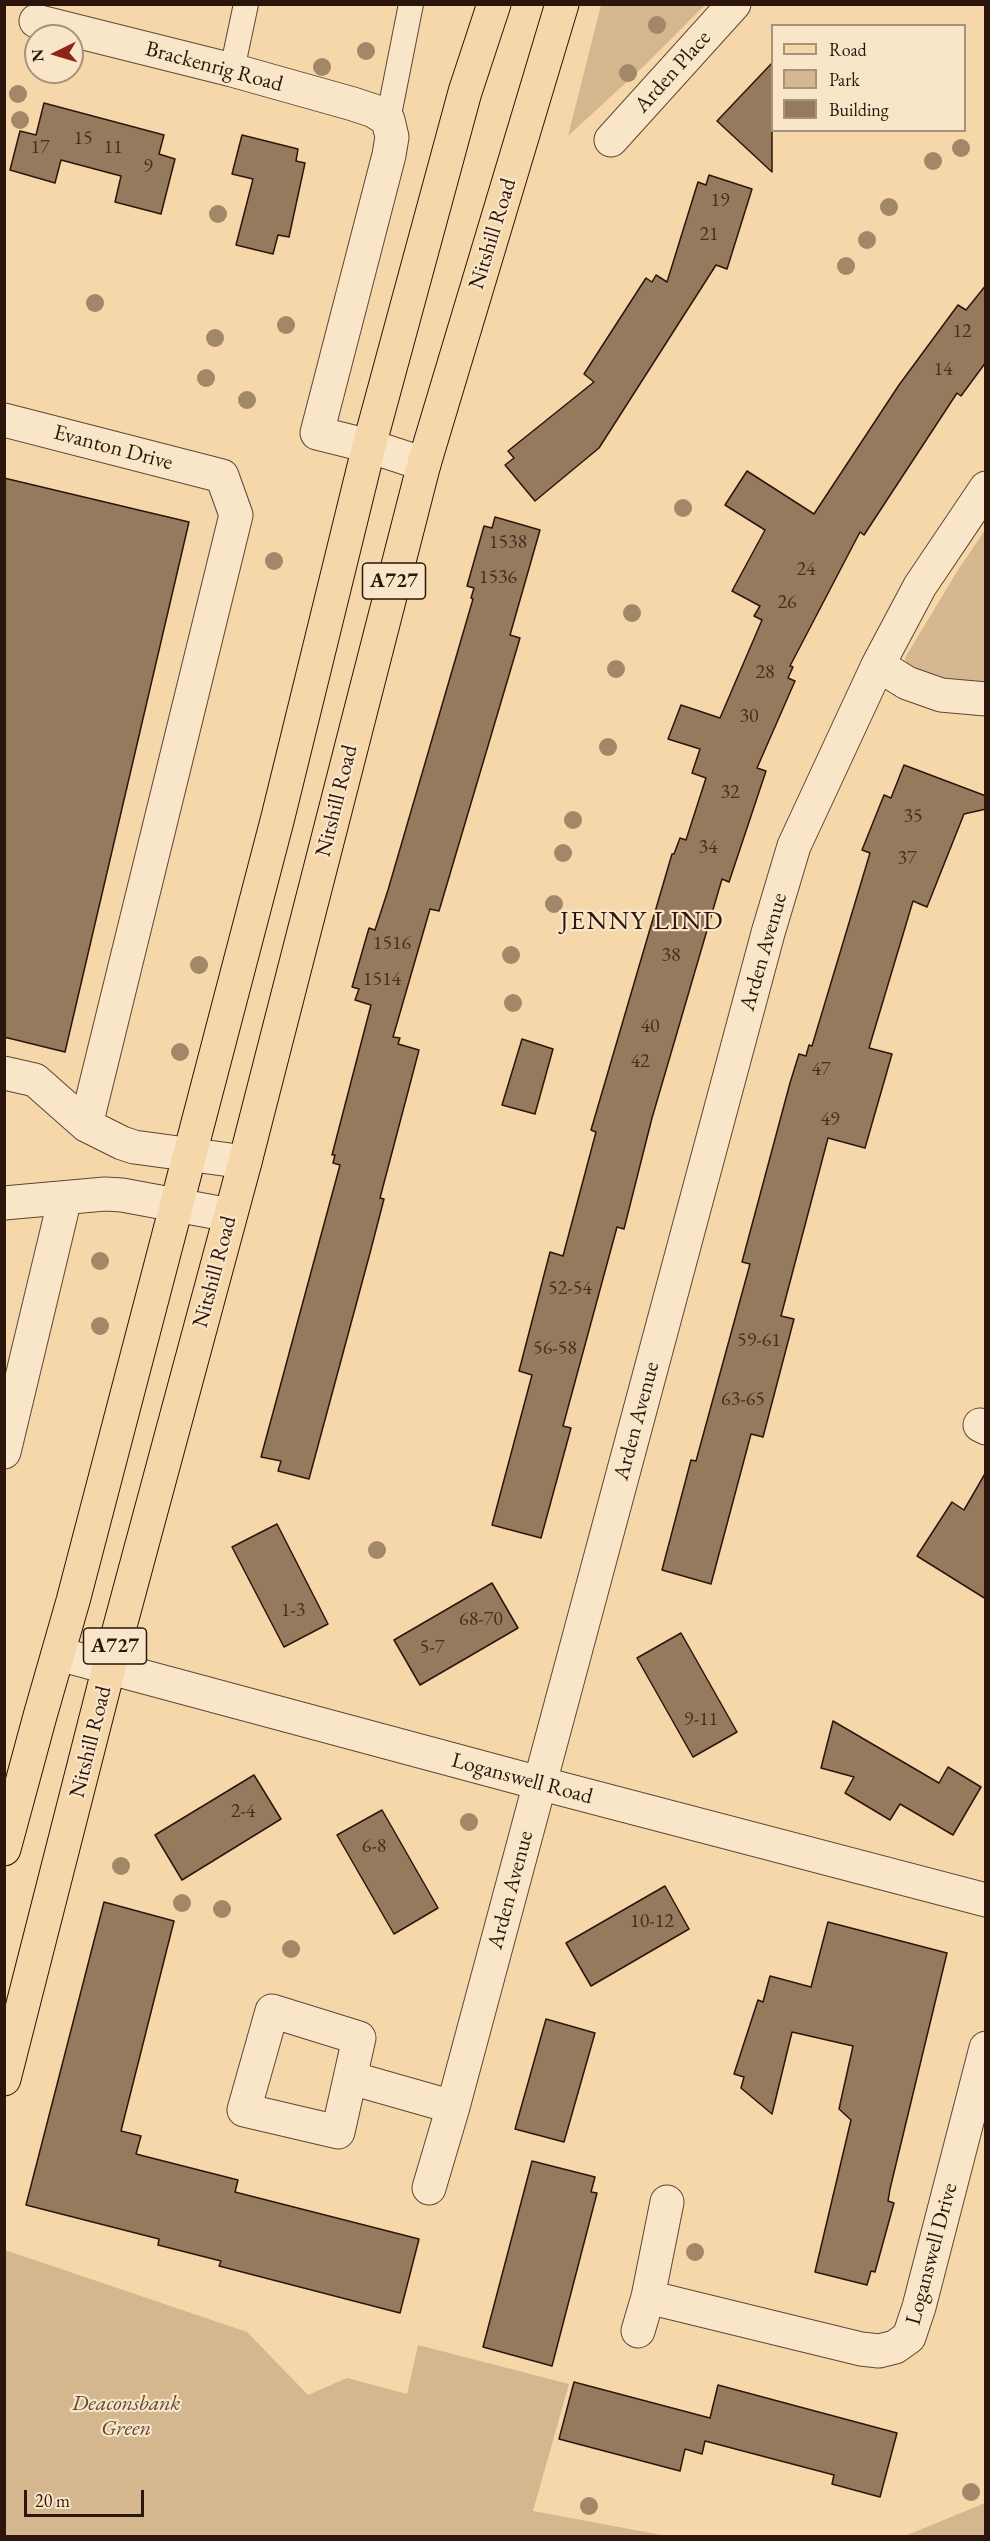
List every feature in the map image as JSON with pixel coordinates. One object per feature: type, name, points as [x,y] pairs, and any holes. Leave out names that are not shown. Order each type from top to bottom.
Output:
[{"type":"main road","name":"A727","points":[[4,1848],[59,1654],[278,817],[369,446],[465,92],[494,4]]},
{"type":"main road","name":"Nitshill Road","points":[[4,2079],[109,1668],[245,1162],[424,464],[562,4]]},
{"type":"street","name":"Arden Place","points":[[611,140],[734,4]]},
{"type":"street","name":"Brackenrig Road","points":[[36,21],[232,70],[374,111],[388,120]]},
{"type":"street","points":[[388,120],[392,136],[389,155],[317,433],[369,446],[424,464]]},
{"type":"street","name":"Evanton Drive","points":[[4,420],[222,477],[236,515],[86,1125]]},
{"type":"street","name":"Arden Avenue","points":[[429,2188],[453,2107],[768,933],[794,846],[878,665],[920,586],[986,488]]},
{"type":"street","points":[[878,665],[907,683],[942,696],[986,699]]},
{"type":"street","points":[[4,1073],[35,1080],[86,1125],[134,1147],[245,1162]]},
{"type":"street","points":[[4,1203],[122,1195],[176,1207],[230,1215]]},
{"type":"street","points":[[4,1452],[65,1198]]},
{"type":"street","name":"Loganswell Road","points":[[59,1654],[986,1900]]},
{"type":"street","name":"Loganswell Drive","points":[[648,2297],[861,2349],[879,2351],[895,2347],[909,2337],[920,2307],[986,2048]]},
{"type":"street","points":[[351,2078],[453,2107]]},
{"type":"street","points":[[638,2331],[648,2297],[667,2202]]},
{"type":"lane","points":[[232,70],[246,4]]},
{"type":"lane","points":[[388,120],[411,4]]},
{"type":"green space","points":[[601,5],[705,5],[644,66],[568,136]]},
{"type":"green space","points":[[985,530],[985,689],[906,669],[905,658]]},
{"type":"green space","name":"Deaconsbank Green","points":[[5,2250],[247,2332],[308,2395],[347,2378],[407,2394],[418,2345],[569,2384],[533,2511],[667,2536],[5,2536]]},
{"type":"green space","points":[[985,2503],[985,2536],[905,2536]]},
{"type":"building","points":[[771,64],[772,172],[717,121]]},
{"type":"building","points":[[44,103],[164,135],[159,154],[175,159],[161,214],[115,202],[121,176],[61,160],[55,183],[10,170],[20,131],[36,135]]},
{"type":"building","points":[[242,135],[298,149],[296,161],[305,163],[289,237],[278,235],[273,254],[236,245],[253,179],[232,174]]},
{"type":"building","points":[[709,175],[752,189],[727,269],[716,265],[599,448],[535,501],[505,465],[514,458],[508,451],[594,382],[584,374],[646,278],[652,282],[656,275],[667,282],[698,182],[706,185]]},
{"type":"building","points":[[986,285],[986,362],[961,396],[957,393],[864,535],[860,532],[790,666],[793,667],[788,678],[795,681],[757,768],[766,771],[729,882],[722,879],[652,1118],[624,1229],[617,1227],[563,1426],[571,1428],[541,1538],[492,1525],[532,1375],[519,1371],[550,1252],[563,1256],[596,1132],[591,1130],[672,854],[680,838],[686,840],[706,778],[692,773],[700,749],[668,739],[681,705],[720,718],[762,620],[754,616],[760,606],[732,591],[765,530],[725,505],[747,471],[814,514],[899,385],[958,305],[966,310]]},
{"type":"building","points":[[4,478],[189,522],[65,1052],[4,1037]]},
{"type":"building","points":[[495,517],[540,530],[510,635],[520,638],[439,911],[430,909],[393,1037],[400,1038],[398,1044],[419,1050],[380,1198],[384,1199],[309,1479],[278,1471],[281,1461],[261,1457],[340,1165],[333,1163],[335,1155],[332,1155],[371,1005],[355,1000],[359,989],[352,987],[369,928],[375,930],[388,890],[473,599],[471,598],[474,588],[467,586],[484,526],[492,528]]},
{"type":"building","points":[[904,765],[986,796],[986,809],[964,814],[927,907],[913,901],[869,1048],[892,1054],[865,1148],[828,1138],[781,1316],[794,1319],[763,1437],[751,1434],[711,1584],[662,1570],[691,1460],[696,1461],[750,1264],[742,1262],[790,1083],[799,1054],[806,1056],[809,1045],[812,1046],[870,853],[862,850],[884,795],[891,798]]},
{"type":"building","points":[[522,1039],[553,1049],[535,1114],[502,1105]]},
{"type":"building","points":[[986,1472],[986,1599],[917,1556],[952,1502],[964,1510]]},
{"type":"building","points":[[277,1524],[328,1624],[284,1647],[232,1547]]},
{"type":"building","points":[[492,1583],[518,1628],[420,1685],[394,1640]]},
{"type":"building","points":[[681,1633],[737,1732],[693,1757],[637,1658]]},
{"type":"building","points":[[833,1721],[939,1783],[948,1767],[981,1787],[953,1835],[900,1804],[890,1820],[845,1793],[854,1777],[821,1768]]},
{"type":"building","points":[[254,1775],[281,1819],[182,1880],[155,1835]]},
{"type":"building","points":[[382,1810],[438,1908],[394,1934],[337,1835]]},
{"type":"building","points":[[665,1886],[689,1929],[591,1986],[566,1943]]},
{"type":"building","points":[[104,1902],[174,1921],[121,2131],[141,2136],[136,2154],[238,2180],[235,2192],[419,2239],[400,2313],[219,2266],[221,2261],[158,2245],[159,2239],[26,2205]]},
{"type":"building","points":[[828,1922],[947,1953],[890,2189],[888,2201],[894,2203],[875,2272],[871,2271],[867,2285],[815,2272],[851,2120],[839,2109],[853,2046],[792,2032],[772,2114],[741,2088],[744,2077],[734,2074],[758,2000],[763,2002],[770,1976],[811,1987]]},
{"type":"building","points":[[546,2019],[595,2033],[564,2142],[515,2129]]},
{"type":"building","points":[[532,2161],[595,2177],[591,2192],[597,2193],[552,2366],[483,2347]]},
{"type":"building","points":[[574,2382],[710,2418],[718,2385],[897,2433],[880,2497],[832,2484],[834,2475],[705,2441],[702,2454],[685,2449],[680,2471],[559,2439]]},
{"type":"district","name":"JENNY LIND","points":[[642,922]]}]
